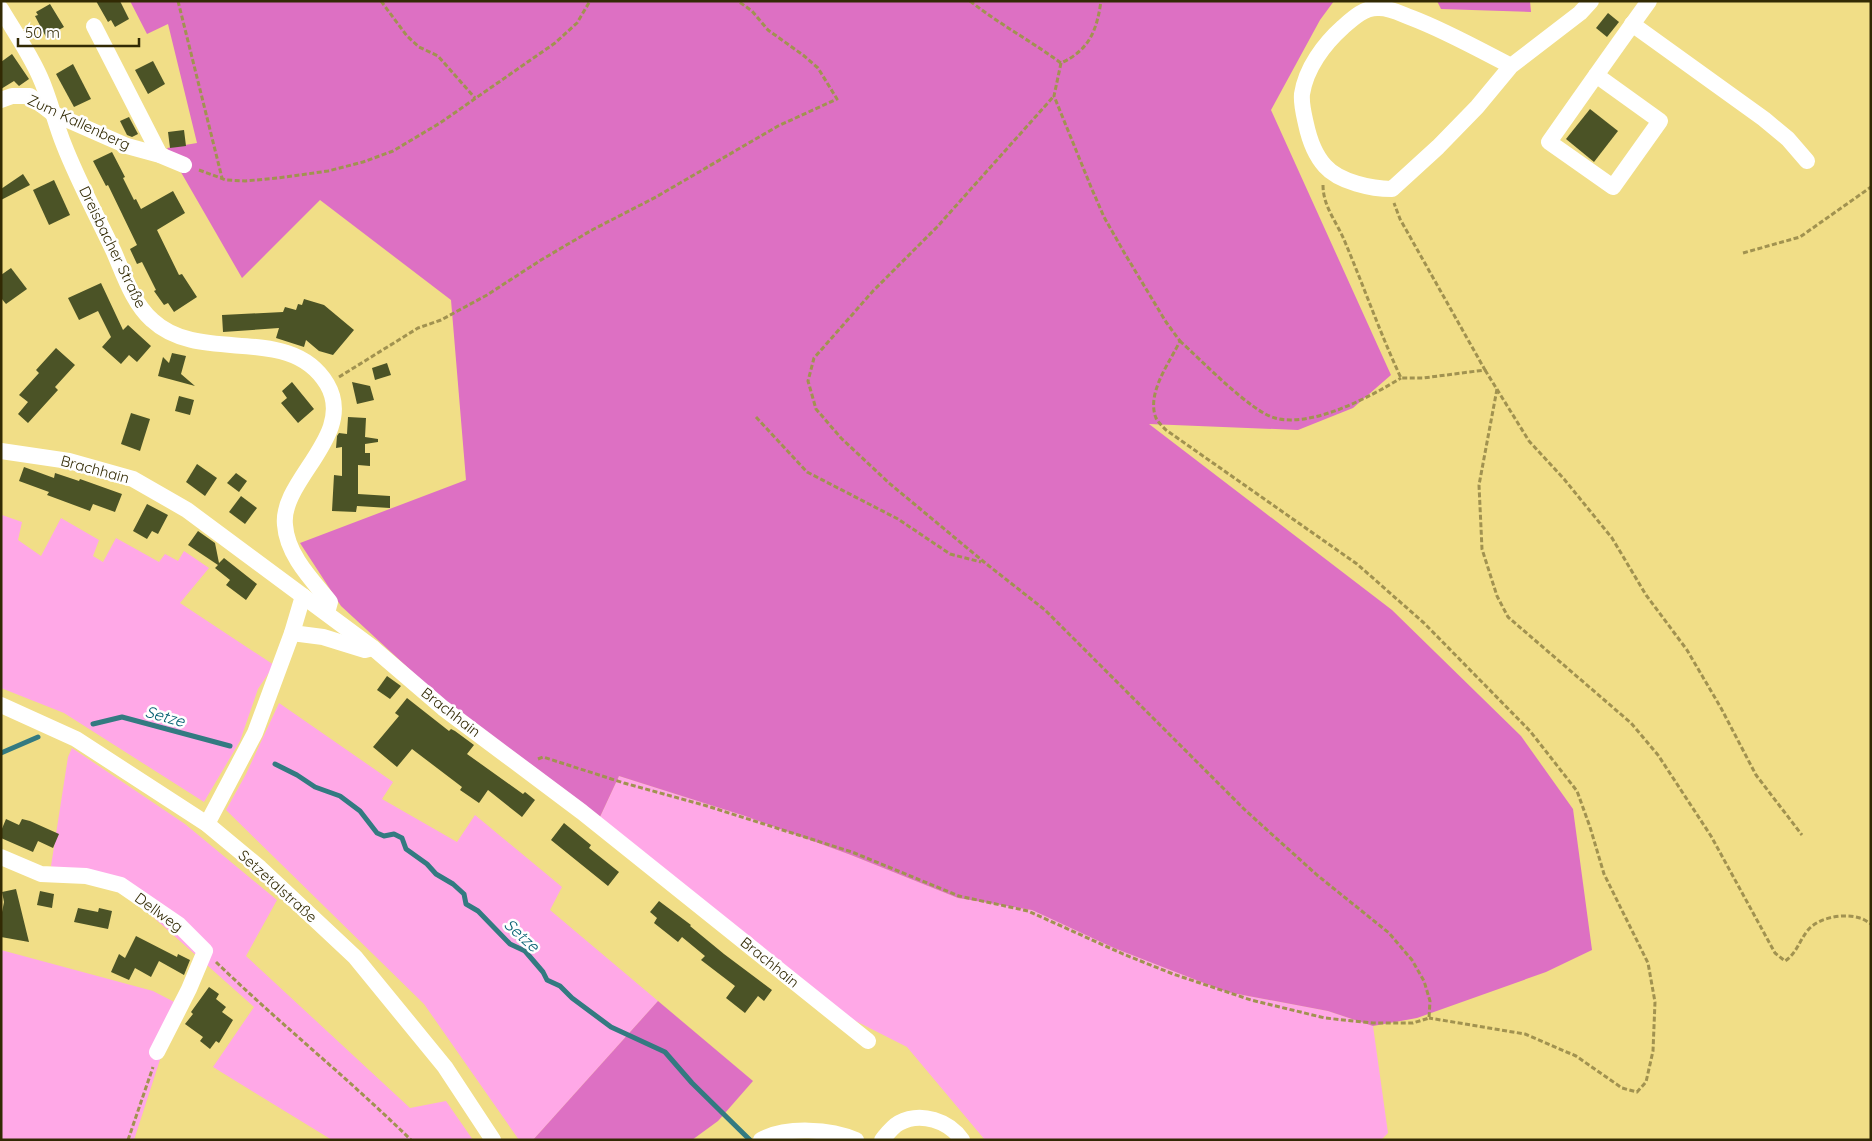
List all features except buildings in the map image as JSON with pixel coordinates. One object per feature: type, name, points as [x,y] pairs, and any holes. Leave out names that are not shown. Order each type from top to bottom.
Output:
[{"type":"street","points":[[1511,66],[1432,25],[1391,10],[1378,8],[1366,10],[1353,18],[1330,39],[1311,66],[1302,95],[1307,129],[1316,152],[1326,167],[1343,178],[1358,184],[1378,189],[1392,189],[1438,147],[1477,107],[1511,66],[1580,13],[1592,1]]},
{"type":"street","points":[[1596,76],[1660,121],[1613,188],[1549,142],[1649,1]]},
{"type":"street","name":"Dreisbacher Straße","points":[[1,9],[40,77],[64,146],[134,296],[151,320],[162,329],[184,340],[260,347],[305,360],[316,369],[327,384],[333,398],[334,414],[330,430],[292,497],[285,512],[284,526],[291,548],[304,570],[330,602],[327,612]]},
{"type":"street","points":[[1632,24],[1764,119],[1788,138],[1807,161]]},
{"type":"street","points":[[94,26],[160,155]]},
{"type":"street","name":"Zum Kallenberg","points":[[1,100],[12,96],[30,96],[52,113],[126,146],[160,155],[184,165]]},
{"type":"street","name":"Brachhain","points":[[1,451],[69,461],[133,479],[187,510],[327,612],[373,648],[443,708],[582,812],[868,1041]]},
{"type":"street","points":[[207,824],[255,733],[292,633],[303,596]]},
{"type":"street","points":[[292,633],[323,638],[365,650],[373,648]]},
{"type":"street","name":"Setzetalstraße","points":[[1,705],[76,738],[207,824],[260,868],[355,957],[445,1067],[493,1140]]},
{"type":"street","name":"Dellweg","points":[[1,857],[40,874],[86,876],[121,885],[178,924],[205,951]]},
{"type":"street","points":[[158,1052],[189,989],[205,951]]},
{"type":"street","points":[[882,1140],[899,1123],[918,1117],[945,1123],[962,1140]]},
{"type":"street","points":[[763,1139],[798,1130],[843,1134],[856,1140]]},
{"type":"path","points":[[178,1],[222,178]]},
{"type":"path","points":[[381,1],[407,36],[419,47],[438,56],[475,98]]},
{"type":"path","points":[[184,165],[222,178],[245,181],[328,171],[363,162],[393,151],[416,138],[561,38],[577,23],[590,1]]},
{"type":"path","points":[[327,384],[418,328],[441,320],[487,295],[592,230],[656,197],[778,126],[837,99],[818,68],[811,61],[773,34],[752,11],[738,1]]},
{"type":"path","points":[[970,1],[989,16],[1061,62]]},
{"type":"path","points":[[1061,62],[1071,58],[1094,33],[1101,1]]},
{"type":"path","points":[[1061,62],[1054,96],[937,227],[873,291],[814,358],[808,381],[816,409],[841,438],[889,483],[1045,610],[1245,810],[1317,875],[1389,933],[1412,960],[1424,981],[1430,1002],[1429,1018]]},
{"type":"path","points":[[1054,96],[1104,217],[1166,322],[1180,341],[1257,410],[1276,419],[1308,418],[1322,415],[1376,393],[1401,378],[1423,378],[1485,370]]},
{"type":"path","points":[[1326,167],[1322,187],[1325,204],[1344,239],[1384,342],[1401,378]]},
{"type":"path","points":[[1743,253],[1800,237],[1871,187]]},
{"type":"path","points":[[1392,189],[1395,207],[1400,219],[1485,370],[1529,441],[1564,479],[1612,538],[1646,595],[1687,650],[1721,708],[1756,775],[1802,835]]},
{"type":"path","points":[[521,766],[543,757],[834,846],[959,896],[1028,911],[1165,971],[1251,1000],[1325,1018],[1373,1023],[1413,1023],[1429,1018],[1525,1034],[1576,1056],[1622,1088],[1636,1092],[1646,1082],[1653,1051],[1655,1002],[1648,963],[1604,874],[1577,791],[1530,732],[1424,623],[1357,564],[1166,430],[1156,419],[1154,402],[1156,390],[1180,341]]},
{"type":"path","points":[[1497,389],[1479,485],[1482,548],[1490,579],[1508,617],[1631,723],[1658,755],[1711,836],[1775,953],[1785,961],[1794,955],[1809,928],[1822,920],[1840,916],[1861,918],[1871,924]]},
{"type":"path","points":[[756,416],[807,472],[898,519],[950,554],[984,562]]},
{"type":"path","points":[[205,951],[259,1003],[328,1063],[411,1140]]},
{"type":"path","points":[[128,1140],[158,1052]]},
{"type":"shaded area","points":[[130,1],[1334,1],[1320,20],[1271,110],[1391,375],[1353,408],[1298,430],[1149,424],[1392,610],[1521,736],[1573,809],[1592,950],[1546,972],[1417,1018],[1373,1026],[1328,1011],[1227,992],[1114,948],[1032,910],[958,898],[851,855],[745,816],[619,776],[599,819],[444,701],[341,606],[300,543],[466,480],[451,300],[320,200],[242,278],[167,148],[197,143],[168,24],[147,34]]},
{"type":"shaded area","points":[[1437,1],[1530,1],[1531,12],[1441,9]]},
{"type":"shaded area","points":[[2,515],[22,522],[18,540],[41,556],[61,518],[99,540],[93,556],[103,562],[116,538],[159,562],[165,554],[178,561],[184,551],[209,568],[180,603],[274,665],[258,689],[240,741],[204,802],[64,713],[1,688]]},
{"type":"shaded area","points":[[279,703],[393,782],[382,799],[457,842],[475,815],[562,887],[550,910],[658,1001],[533,1140],[519,1140],[424,1004],[226,810],[246,774]]},
{"type":"shaded area","points":[[72,748],[185,824],[277,900],[246,956],[410,1108],[446,1101],[473,1140],[332,1140],[213,1067],[254,1007],[125,892],[51,866],[68,757]]},
{"type":"shaded area","points":[[619,776],[745,816],[851,855],[958,898],[1032,910],[1114,948],[1227,992],[1328,1011],[1373,1026],[1388,1133],[1381,1140],[985,1140],[907,1047],[822,1004],[599,819]]},
{"type":"shaded area","points":[[1,950],[153,991],[182,1006],[167,1038],[134,1140],[1,1140]]},
{"type":"shaded area","points":[[658,1001],[753,1081],[718,1121],[692,1140],[533,1140]]},
{"type":"waterway","name":"Setze","points":[[93,724],[122,717],[230,746]]},
{"type":"waterway","name":"Setze","points":[[1,753],[38,737]]},
{"type":"waterway","name":"Setze","points":[[275,764],[315,787],[340,796],[360,811],[377,833],[384,836],[394,834],[402,838],[406,849],[464,894],[466,904],[478,911],[510,944],[525,951],[543,972],[547,980],[560,986],[572,998],[611,1027],[665,1052],[692,1083],[750,1140]]}]
